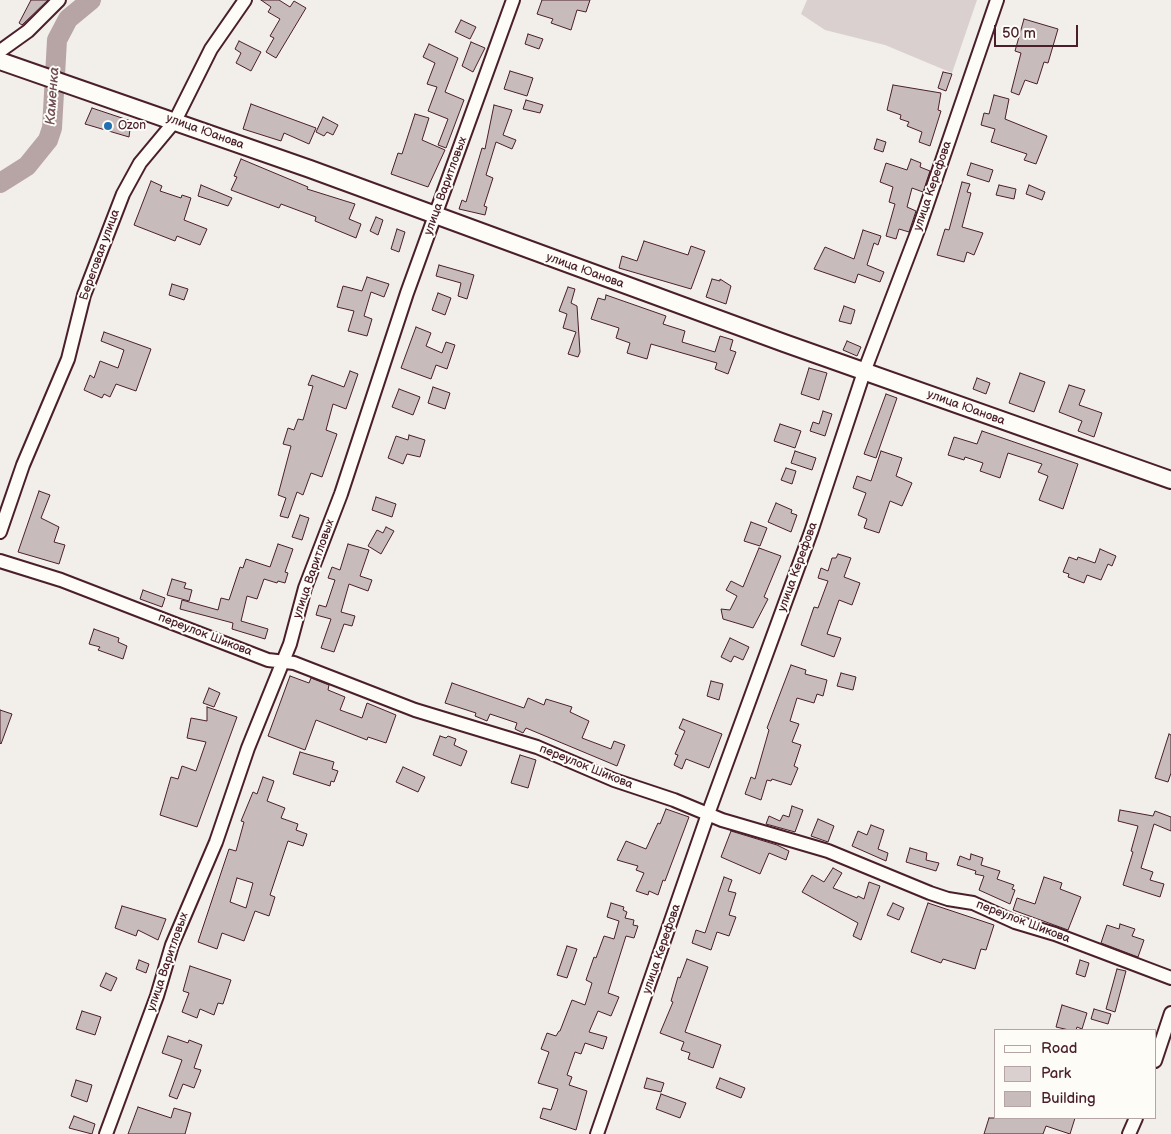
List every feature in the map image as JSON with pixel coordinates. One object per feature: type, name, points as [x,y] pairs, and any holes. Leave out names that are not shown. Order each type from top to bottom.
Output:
[{"type":"street","points":[[0,51],[28,31],[59,0]]},
{"type":"street","name":"Береговая улица","points":[[0,532],[23,465],[68,359],[84,295],[121,200],[140,163],[175,121],[211,49],[245,0]]},
{"type":"street","name":"улица Варитловых","points":[[106,1134],[157,996],[172,945],[216,842],[248,748],[293,632],[305,588],[341,494],[435,215],[513,0]]},
{"type":"street","name":"улица Керефова","points":[[597,1134],[708,814],[811,532],[864,372],[920,226],[997,0]]},
{"type":"street","name":"улица Юанова","points":[[0,61],[175,121],[864,372],[1171,480]]},
{"type":"street","name":"переулок Шикова","points":[[0,561],[61,580],[251,653],[282,662],[294,663],[415,710],[537,746],[614,780],[674,800],[760,833],[828,851],[930,893],[948,899],[973,903],[1015,922],[1055,934],[1171,978]]},
{"type":"street","points":[[1156,1058],[1171,1013]]},
{"type":"street","points":[[1130,1134],[1136,1119]]},
{"type":"green space","points":[[807,0],[977,0],[952,73],[885,45],[825,30],[801,14]]},
{"type":"building","points":[[31,0],[48,0],[22,25],[19,23]]},
{"type":"building","points":[[261,0],[279,0],[290,7],[294,1],[306,8],[276,58],[266,52],[274,38],[270,36],[280,19],[268,12],[271,7]]},
{"type":"building","points":[[542,0],[590,0],[586,12],[577,10],[571,30],[551,23],[553,19],[537,14]]},
{"type":"building","points":[[1024,19],[1058,29],[1048,63],[1044,62],[1037,84],[1025,80],[1019,95],[1011,92],[1021,53],[1015,51]]},
{"type":"building","points":[[461,20],[476,27],[470,39],[455,32]]},
{"type":"building","points":[[528,34],[543,39],[539,49],[525,44]]},
{"type":"building","points":[[239,41],[261,52],[251,71],[236,63],[241,53],[235,49]]},
{"type":"building","points":[[471,42],[485,48],[473,72],[462,66]]},
{"type":"building","points":[[429,44],[458,58],[445,92],[464,100],[446,148],[438,145],[448,119],[428,111],[437,87],[427,84],[435,63],[423,57]]},
{"type":"building","points":[[510,71],[533,78],[527,96],[504,89]]},
{"type":"building","points":[[943,72],[952,74],[946,91],[938,88]]},
{"type":"building","points":[[893,85],[941,93],[938,110],[941,111],[930,146],[919,142],[922,132],[907,126],[909,122],[900,119],[901,115],[887,110]]},
{"type":"building","points":[[994,95],[1009,99],[1005,119],[1047,136],[1036,164],[1024,160],[1027,154],[991,142],[995,129],[981,125],[984,113],[989,114]]},
{"type":"building","points":[[526,100],[543,105],[540,113],[523,109]]},
{"type":"building","points":[[251,104],[316,128],[309,144],[284,133],[281,141],[243,129]]},
{"type":"building","points":[[494,105],[512,110],[503,135],[516,140],[512,149],[496,142],[486,175],[493,178],[484,206],[487,207],[485,215],[459,209],[462,200],[466,202],[482,148],[485,149]]},
{"type":"building","points":[[92,108],[131,121],[129,137],[85,124]]},
{"type":"building","points":[[415,114],[429,118],[422,140],[445,150],[428,187],[391,174],[398,153],[402,154]]},
{"type":"building","points":[[323,117],[338,125],[333,135],[327,132],[324,136],[316,132]]},
{"type":"building","points":[[877,139],[886,142],[883,152],[874,149]]},
{"type":"building","points":[[241,159],[308,187],[307,189],[355,204],[349,219],[361,224],[356,238],[315,221],[316,217],[281,204],[279,208],[231,190],[237,177],[234,176]]},
{"type":"building","points":[[911,159],[921,163],[920,167],[930,171],[923,192],[912,188],[907,207],[916,211],[909,232],[899,229],[896,239],[886,236],[895,204],[889,202],[893,187],[880,182],[886,163],[907,170]]},
{"type":"building","points":[[971,163],[993,170],[989,182],[967,175]]},
{"type":"building","points":[[151,181],[162,186],[160,191],[181,198],[182,195],[191,198],[184,220],[207,229],[200,245],[177,236],[175,241],[134,225]]},
{"type":"building","points":[[962,182],[970,184],[967,192],[971,193],[962,227],[983,233],[974,255],[967,252],[964,262],[937,255],[945,229],[949,230]]},
{"type":"building","points":[[201,185],[232,198],[228,206],[198,196]]},
{"type":"building","points":[[999,185],[1016,189],[1014,199],[996,195]]},
{"type":"building","points":[[1029,185],[1045,192],[1042,200],[1026,194]]},
{"type":"building","points":[[376,217],[383,220],[378,235],[370,231]]},
{"type":"building","points":[[397,229],[405,232],[399,252],[391,249]]},
{"type":"building","points":[[863,230],[881,236],[878,245],[874,243],[867,265],[884,272],[880,282],[858,274],[855,283],[814,269],[825,247],[854,259]]},
{"type":"building","points":[[644,241],[688,255],[691,246],[705,251],[691,289],[619,268],[622,256],[637,261]]},
{"type":"building","points":[[439,265],[474,275],[467,299],[458,296],[461,283],[436,276]]},
{"type":"building","points":[[367,277],[389,284],[384,297],[371,292],[364,316],[372,319],[367,336],[348,331],[354,311],[337,307],[343,286],[362,291]]},
{"type":"building","points":[[712,279],[720,281],[720,279],[731,286],[726,304],[706,297]]},
{"type":"building","points":[[172,284],[188,289],[184,300],[169,295]]},
{"type":"building","points":[[568,287],[575,289],[571,303],[577,306],[580,352],[578,357],[568,354],[576,332],[563,328],[567,314],[559,311]]},
{"type":"building","points":[[438,293],[451,298],[445,315],[432,310]]},
{"type":"building","points":[[606,295],[666,316],[663,324],[685,331],[682,342],[715,352],[720,336],[733,340],[730,350],[736,352],[728,374],[715,369],[717,363],[651,344],[647,359],[627,353],[630,343],[616,338],[619,328],[591,319],[598,298],[605,300]]},
{"type":"building","points":[[844,306],[855,310],[851,324],[839,321]]},
{"type":"building","points":[[416,327],[431,333],[426,346],[442,353],[446,342],[455,345],[447,369],[436,365],[431,379],[401,368]]},
{"type":"building","points":[[104,332],[151,349],[136,391],[116,384],[110,397],[104,394],[102,398],[84,390],[90,375],[94,378],[100,361],[118,368],[124,350],[101,341]]},
{"type":"building","points":[[847,341],[861,347],[857,356],[843,350]]},
{"type":"building","points":[[809,368],[827,373],[819,400],[801,394]]},
{"type":"building","points":[[350,371],[358,374],[346,409],[333,404],[326,430],[337,434],[322,477],[311,473],[303,495],[297,492],[288,518],[280,516],[286,498],[278,495],[291,446],[283,444],[288,428],[294,430],[298,419],[303,420],[313,386],[308,385],[312,375],[344,387]]},
{"type":"building","points":[[1020,373],[1045,382],[1034,412],[1009,403]]},
{"type":"building","points":[[977,378],[990,383],[986,394],[973,389]]},
{"type":"building","points":[[1069,385],[1085,390],[1079,405],[1102,413],[1094,437],[1078,431],[1082,421],[1059,412]]},
{"type":"building","points":[[433,387],[450,393],[445,409],[428,403]]},
{"type":"building","points":[[399,389],[420,397],[413,415],[392,407]]},
{"type":"building","points":[[886,394],[897,398],[876,458],[864,454]]},
{"type":"building","points":[[823,411],[832,414],[825,436],[810,431],[813,422],[819,424]]},
{"type":"building","points":[[780,424],[801,431],[795,448],[774,441]]},
{"type":"building","points":[[982,431],[1078,464],[1063,509],[1039,500],[1048,476],[1038,472],[1042,464],[1008,453],[1000,478],[980,471],[983,463],[965,457],[964,460],[948,455],[954,437],[977,444]]},
{"type":"building","points":[[409,435],[425,440],[420,457],[407,454],[403,464],[388,458],[396,436],[408,440]]},
{"type":"building","points":[[795,451],[816,458],[812,470],[791,463]]},
{"type":"building","points":[[881,451],[902,458],[896,476],[912,483],[902,506],[890,501],[879,533],[864,528],[867,519],[858,515],[866,493],[853,488],[857,476],[871,481]]},
{"type":"building","points":[[786,468],[796,471],[792,484],[781,480]]},
{"type":"building","points":[[39,491],[50,495],[41,518],[59,527],[54,542],[65,545],[59,564],[18,552]]},
{"type":"building","points":[[376,497],[396,504],[392,517],[372,510]]},
{"type":"building","points":[[776,503],[792,510],[791,513],[797,515],[791,532],[768,522]]},
{"type":"building","points":[[300,515],[309,518],[302,540],[292,537]]},
{"type":"building","points":[[751,522],[767,528],[760,546],[744,541]]},
{"type":"building","points":[[386,527],[394,531],[381,554],[368,546],[377,530],[383,533]]},
{"type":"building","points":[[278,544],[293,549],[285,572],[288,573],[285,583],[264,579],[257,599],[247,596],[241,621],[268,629],[265,639],[232,629],[233,623],[180,609],[182,600],[218,610],[221,598],[229,600],[240,567],[243,568],[246,559],[270,567]]},
{"type":"building","points":[[348,544],[369,550],[360,576],[372,580],[368,591],[349,584],[341,612],[355,616],[352,626],[344,624],[334,652],[321,648],[331,619],[316,615],[319,605],[326,607],[335,580],[328,578],[332,567],[340,570]]},
{"type":"building","points":[[759,548],[781,556],[764,597],[768,599],[753,628],[723,619],[721,609],[730,610],[737,596],[726,590],[731,581],[743,587]]},
{"type":"building","points":[[1100,549],[1116,556],[1112,566],[1108,564],[1101,580],[1087,575],[1084,583],[1068,577],[1069,574],[1063,572],[1069,557],[1077,560],[1078,557],[1095,563]]},
{"type":"building","points":[[838,554],[851,558],[844,577],[860,583],[852,605],[839,600],[827,634],[841,638],[834,657],[801,645],[814,607],[818,608],[828,581],[818,578],[821,568],[828,571],[832,558],[836,558]]},
{"type":"building","points":[[172,579],[186,583],[184,588],[192,590],[189,601],[167,595]]},
{"type":"building","points":[[143,590],[165,598],[162,607],[140,599]]},
{"type":"building","points":[[94,629],[119,638],[118,642],[127,646],[123,659],[98,650],[100,647],[89,644]]},
{"type":"building","points":[[730,638],[749,647],[743,660],[734,656],[731,662],[721,657]]},
{"type":"building","points":[[791,665],[806,670],[805,674],[827,680],[823,696],[817,694],[814,703],[797,698],[790,721],[799,724],[792,742],[801,745],[794,766],[798,768],[791,785],[772,779],[771,781],[767,780],[761,800],[745,794],[751,777],[755,779],[769,730],[767,728]]},
{"type":"building","points":[[841,673],[856,677],[853,690],[837,686]]},
{"type":"building","points":[[290,676],[309,683],[311,678],[329,685],[328,690],[345,697],[340,710],[362,718],[367,703],[396,715],[386,743],[368,737],[367,740],[316,720],[305,750],[268,736]]},
{"type":"building","points":[[711,681],[723,684],[719,700],[707,696]]},
{"type":"building","points":[[452,683],[524,708],[528,698],[544,705],[546,699],[572,707],[570,712],[589,721],[582,738],[611,749],[614,741],[625,745],[617,766],[526,728],[523,733],[515,729],[517,723],[490,714],[487,721],[475,716],[476,713],[445,703]]},
{"type":"building","points":[[209,688],[220,693],[214,707],[203,703]]},
{"type":"building","points":[[207,707],[237,717],[197,827],[160,815],[171,777],[178,779],[182,766],[196,771],[206,742],[187,738],[191,718],[207,721]]},
{"type":"building","points":[[0,710],[12,714],[1,744],[0,743]]},
{"type":"building","points":[[683,719],[722,734],[709,768],[686,759],[682,769],[674,765],[678,755],[675,754],[685,731],[679,728]]},
{"type":"building","points":[[1169,734],[1171,735],[1171,773],[1168,782],[1155,778]]},
{"type":"building","points":[[440,736],[456,739],[454,745],[467,751],[461,766],[433,755]]},
{"type":"building","points":[[300,752],[334,762],[332,769],[338,771],[334,782],[331,781],[330,786],[293,774]]},
{"type":"building","points":[[520,755],[536,760],[528,788],[511,783]]},
{"type":"building","points":[[403,767],[425,777],[418,792],[396,782]]},
{"type":"building","points":[[263,777],[274,781],[267,801],[285,808],[281,818],[298,824],[296,830],[307,834],[303,846],[288,841],[270,895],[275,897],[269,916],[255,911],[244,941],[222,933],[217,949],[198,942],[229,849],[236,851],[244,822],[241,821],[253,792],[257,794]],"holes":[[[237,878],[253,883],[246,908],[230,902]]]},
{"type":"building","points":[[792,806],[803,810],[795,832],[766,824],[769,816],[780,821],[783,815],[789,817]]},
{"type":"building","points":[[666,809],[689,817],[658,895],[649,891],[648,895],[636,891],[644,873],[636,870],[638,866],[617,860],[626,841],[646,849]]},
{"type":"building","points":[[1120,810],[1153,816],[1155,811],[1171,817],[1171,831],[1154,824],[1141,868],[1153,872],[1150,880],[1164,884],[1160,897],[1123,885],[1133,852],[1131,851],[1138,826],[1118,821]]},
{"type":"building","points":[[818,819],[834,826],[828,842],[811,836]]},
{"type":"building","points":[[871,825],[884,830],[878,849],[888,853],[886,861],[852,846],[858,831],[867,835]]},
{"type":"building","points":[[731,831],[777,845],[789,851],[786,860],[769,853],[760,874],[721,857]]},
{"type":"building","points":[[910,848],[927,853],[926,860],[939,863],[936,871],[906,862]]},
{"type":"building","points":[[971,854],[983,858],[981,865],[1000,871],[997,879],[1014,885],[1012,889],[1015,890],[1010,904],[979,890],[984,876],[975,874],[976,871],[957,865],[960,856],[970,860]]},
{"type":"building","points":[[833,868],[842,873],[833,888],[857,898],[858,896],[864,899],[869,882],[880,886],[861,940],[853,936],[858,923],[802,892],[812,875],[824,882]]},
{"type":"building","points":[[724,877],[732,880],[728,891],[736,893],[729,915],[736,917],[729,936],[717,932],[711,950],[692,943],[696,930],[705,933]]},
{"type":"building","points":[[1044,877],[1062,883],[1060,889],[1081,897],[1068,930],[1013,910],[1017,898],[1035,904]]},
{"type":"building","points":[[611,903],[624,907],[623,910],[627,912],[625,918],[634,920],[633,925],[638,926],[634,938],[626,936],[608,993],[619,997],[611,1016],[598,1011],[589,1032],[607,1037],[603,1049],[585,1043],[581,1054],[575,1052],[567,1075],[572,1077],[569,1085],[587,1091],[576,1130],[540,1118],[543,1108],[551,1110],[558,1089],[538,1083],[549,1052],[541,1049],[547,1033],[556,1036],[560,1031],[572,1000],[585,1005],[592,983],[586,980],[594,957],[596,958],[604,936],[614,939],[619,921],[607,917]]},
{"type":"building","points":[[893,903],[904,908],[899,920],[887,915]]},
{"type":"building","points":[[928,903],[994,925],[986,950],[981,949],[975,969],[943,959],[941,963],[911,952]]},
{"type":"building","points":[[122,906],[166,919],[158,940],[138,930],[136,936],[115,928]]},
{"type":"building","points":[[1120,924],[1135,929],[1132,936],[1144,940],[1138,957],[1101,943],[1107,925],[1119,929]]},
{"type":"building","points":[[567,946],[577,949],[567,978],[557,975]]},
{"type":"building","points":[[687,959],[708,967],[685,1032],[721,1045],[713,1068],[688,1059],[690,1053],[681,1050],[684,1042],[660,1033],[673,1002],[671,1001],[678,977],[680,978]]},
{"type":"building","points":[[139,960],[149,964],[146,973],[136,969]]},
{"type":"building","points":[[1080,960],[1089,963],[1085,977],[1076,974]]},
{"type":"building","points":[[190,966],[231,980],[223,1004],[218,1003],[214,1015],[200,1009],[197,1018],[182,1012],[189,993],[183,991]]},
{"type":"building","points":[[1117,969],[1126,971],[1115,1012],[1106,1009]]},
{"type":"building","points":[[106,973],[117,978],[111,991],[100,986]]},
{"type":"building","points":[[1062,1005],[1087,1013],[1082,1029],[1077,1027],[1076,1029],[1065,1029],[1056,1027]]},
{"type":"building","points":[[1094,1009],[1111,1014],[1108,1024],[1091,1019]]},
{"type":"building","points":[[82,1011],[101,1017],[95,1035],[76,1029]]},
{"type":"building","points":[[168,1036],[188,1043],[189,1040],[202,1045],[194,1068],[201,1070],[194,1088],[183,1084],[177,1099],[169,1096],[182,1060],[162,1053]]},
{"type":"building","points":[[647,1078],[664,1083],[661,1092],[644,1088]]},
{"type":"building","points":[[720,1078],[745,1088],[741,1098],[716,1088]]},
{"type":"building","points":[[76,1080],[92,1085],[87,1102],[71,1096]]},
{"type":"building","points":[[661,1094],[686,1103],[680,1118],[656,1109]]},
{"type":"building","points":[[138,1107],[171,1118],[174,1108],[191,1113],[185,1134],[128,1134]]},
{"type":"building","points":[[74,1116],[95,1124],[92,1134],[69,1128]]},
{"type":"building","points":[[989,1118],[1075,1119],[1070,1134],[1046,1126],[1043,1134],[984,1134]]},
{"type":"waterway","name":"Каменка","points":[[0,183],[27,166],[48,140],[52,128],[57,40],[68,19],[91,0]]},
{"type":"place","name":"Ozon","points":[[108,126]]}]
